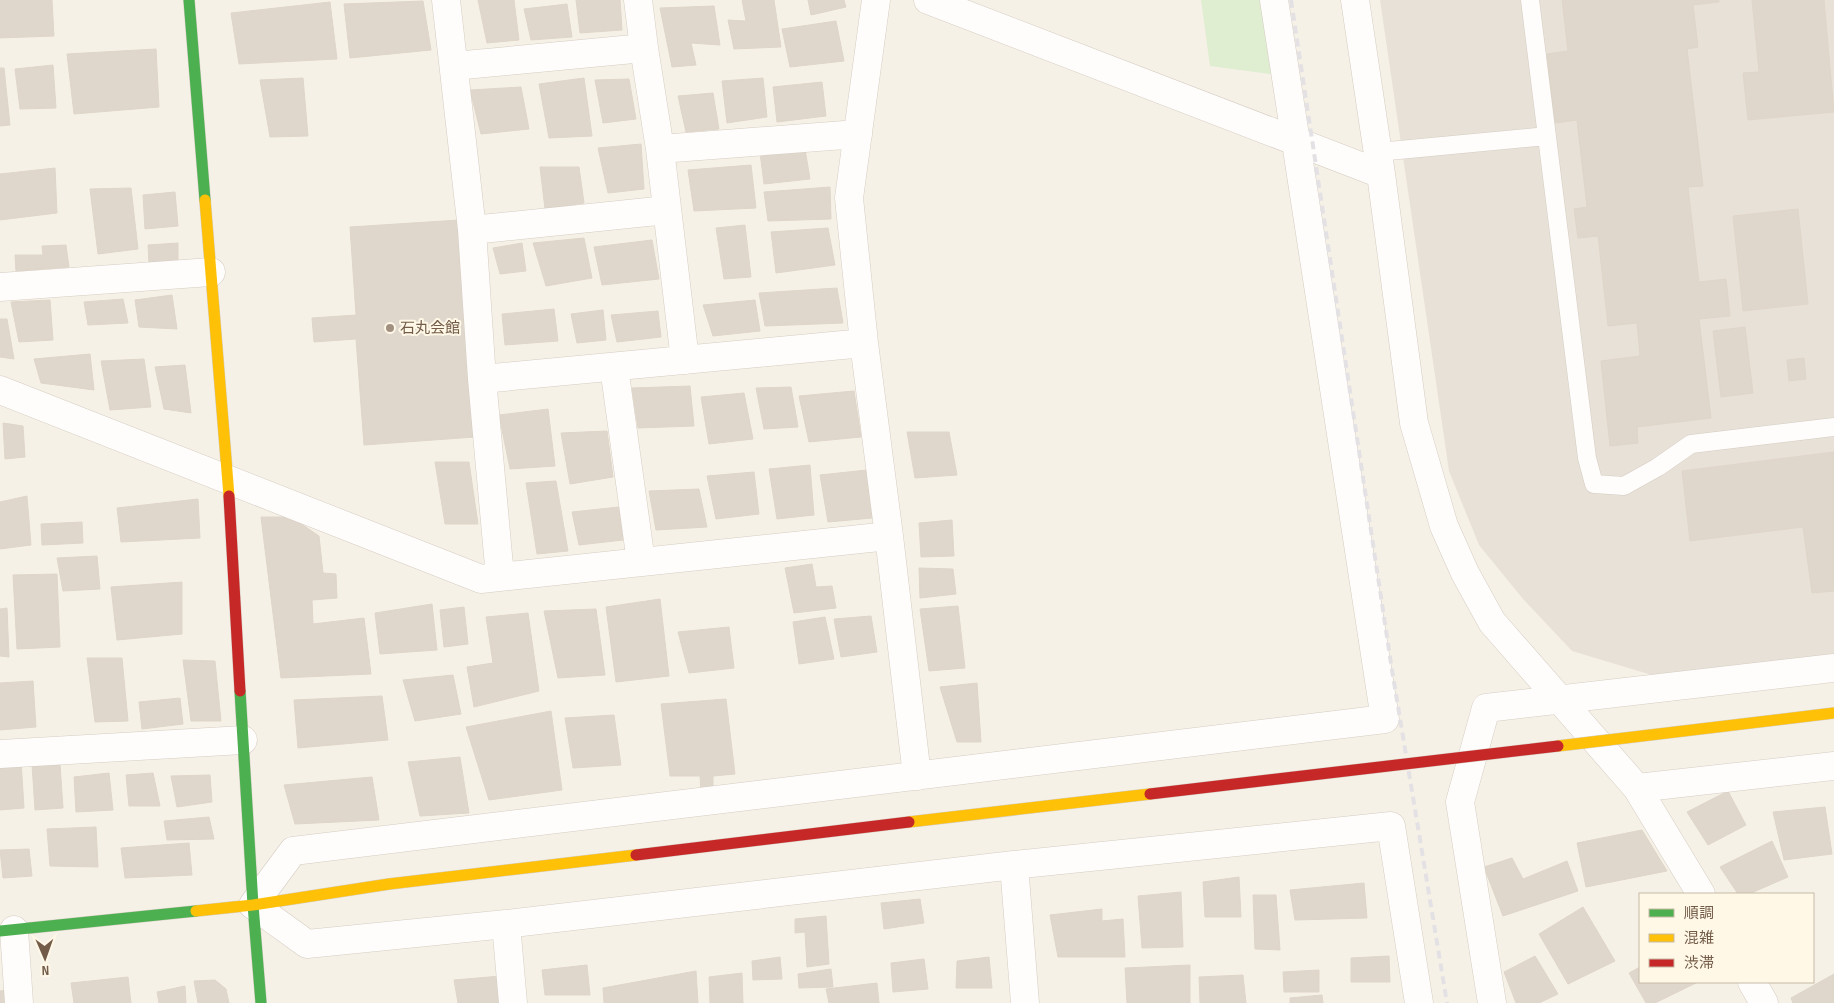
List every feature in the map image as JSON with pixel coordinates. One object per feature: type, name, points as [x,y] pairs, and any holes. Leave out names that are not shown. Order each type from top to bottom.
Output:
[{"type":"street","points":[[189,0],[228,480],[253,905],[261,1003]]},
{"type":"street","points":[[446,0],[472,230],[482,379],[500,577]]},
{"type":"street","points":[[638,0],[660,150],[684,360]]},
{"type":"street","points":[[876,0],[849,198],[864,343],[917,776]]},
{"type":"street","points":[[928,0],[1295,140],[1380,163]]},
{"type":"street","points":[[253,905],[293,850],[1385,719],[1274,0]]},
{"type":"street","points":[[1355,0],[1380,163],[1414,423],[1444,526],[1465,573],[1492,622],[1558,700],[1637,788],[1700,893]]},
{"type":"street","points":[[454,66],[644,48]]},
{"type":"street","points":[[660,150],[858,134]]},
{"type":"street","points":[[472,230],[667,210]]},
{"type":"street","points":[[0,287],[211,272]]},
{"type":"street","points":[[482,379],[864,343]]},
{"type":"street","points":[[614,367],[641,562]]},
{"type":"street","points":[[0,390],[480,579],[889,536]]},
{"type":"street","points":[[1492,1003],[1460,802],[1486,708],[1834,668]]},
{"type":"street","points":[[18,1003],[7,931],[253,905],[389,884],[1834,714]]},
{"type":"street","points":[[0,754],[243,740]]},
{"type":"street","points":[[1637,788],[1834,766]]},
{"type":"street","points":[[253,905],[307,944],[506,924],[1014,865],[1391,826],[1419,1003]]},
{"type":"street","points":[[1014,865],[1025,1003]]},
{"type":"street","points":[[506,924],[513,1003]]},
{"type":"street","points":[[1753,983],[1764,1003]]},
{"type":"lane","points":[[1530,0],[1587,458],[1594,484],[1624,486],[1658,467],[1691,444],[1834,426]]},
{"type":"lane","points":[[1380,163],[1547,136]]},
{"type":"shaded area","points":[[1380,0],[1834,0],[1834,656],[1655,676],[1572,651],[1523,599],[1479,545],[1449,471]]},
{"type":"green space","points":[[1201,0],[1271,0],[1286,76],[1210,66]]},
{"type":"building","points":[[0,0],[52,0],[54,36],[0,38]]},
{"type":"building","points":[[478,0],[514,0],[519,40],[487,43]]},
{"type":"building","points":[[576,0],[620,0],[622,30],[580,33]]},
{"type":"building","points":[[742,0],[774,0],[781,47],[734,49],[728,20],[746,21]]},
{"type":"building","points":[[808,0],[844,0],[846,7],[811,15]]},
{"type":"building","points":[[1562,0],[1719,0],[1719,2],[1693,5],[1698,47],[1687,49],[1703,186],[1688,187],[1699,282],[1726,279],[1730,316],[1699,319],[1711,418],[1637,427],[1638,443],[1610,446],[1601,361],[1640,356],[1637,323],[1608,326],[1598,236],[1578,238],[1574,209],[1587,207],[1577,120],[1555,123],[1547,54],[1568,51]]},
{"type":"building","points":[[1752,0],[1824,0],[1834,112],[1748,120],[1743,73],[1759,72]]},
{"type":"building","points":[[423,1],[431,50],[350,58],[344,4]]},
{"type":"building","points":[[330,2],[337,59],[239,64],[231,13]]},
{"type":"building","points":[[567,4],[572,37],[531,40],[524,9]]},
{"type":"building","points":[[714,6],[720,45],[691,43],[696,65],[672,67],[660,8]]},
{"type":"building","points":[[836,21],[844,61],[790,67],[782,29]]},
{"type":"building","points":[[156,49],[159,107],[74,114],[67,54]]},
{"type":"building","points":[[53,65],[56,108],[20,109],[15,69]]},
{"type":"building","points":[[0,68],[4,68],[10,125],[0,126]]},
{"type":"building","points":[[303,78],[308,136],[270,137],[260,80]]},
{"type":"building","points":[[584,78],[592,136],[549,138],[539,84]]},
{"type":"building","points":[[763,78],[767,117],[727,123],[722,81]]},
{"type":"building","points":[[629,79],[636,119],[603,123],[595,80]]},
{"type":"building","points":[[822,82],[826,116],[777,122],[773,87]]},
{"type":"building","points":[[521,87],[529,129],[481,134],[470,90]]},
{"type":"building","points":[[713,93],[719,129],[686,132],[678,96]]},
{"type":"building","points":[[641,144],[644,189],[608,193],[598,148]]},
{"type":"building","points":[[805,149],[810,179],[764,184],[760,153]]},
{"type":"building","points":[[751,165],[756,208],[694,211],[688,170]]},
{"type":"building","points":[[540,167],[579,167],[584,203],[545,209]]},
{"type":"building","points":[[55,168],[57,213],[0,220],[0,174]]},
{"type":"building","points":[[830,187],[831,219],[768,221],[764,192]]},
{"type":"building","points":[[131,188],[138,249],[98,254],[90,189]]},
{"type":"building","points":[[175,192],[178,226],[145,229],[143,195]]},
{"type":"building","points":[[1798,209],[1808,304],[1743,311],[1733,216]]},
{"type":"building","name":"石丸会館","points":[[459,220],[475,437],[364,445],[356,339],[314,342],[312,318],[356,315],[350,227]]},
{"type":"building","points":[[745,225],[751,277],[724,279],[716,228]]},
{"type":"building","points":[[828,228],[835,265],[776,273],[771,232]]},
{"type":"building","points":[[584,238],[592,278],[546,286],[533,243]]},
{"type":"building","points":[[652,240],[659,279],[602,285],[594,247]]},
{"type":"building","points":[[178,243],[178,261],[149,264],[148,245]]},
{"type":"building","points":[[522,243],[526,271],[500,274],[493,248]]},
{"type":"building","points":[[66,245],[69,267],[16,271],[15,255],[43,255],[42,246]]},
{"type":"building","points":[[837,288],[843,323],[765,326],[759,293]]},
{"type":"building","points":[[172,295],[177,329],[139,327],[135,300]]},
{"type":"building","points":[[123,299],[128,323],[88,325],[84,302]]},
{"type":"building","points":[[50,300],[53,340],[19,342],[11,302]]},
{"type":"building","points":[[755,300],[760,331],[713,336],[703,305]]},
{"type":"building","points":[[554,309],[558,341],[505,345],[502,314]]},
{"type":"building","points":[[603,310],[606,340],[577,343],[571,314]]},
{"type":"building","points":[[658,311],[661,337],[617,342],[611,315]]},
{"type":"building","points":[[0,319],[7,319],[14,359],[0,357]]},
{"type":"building","points":[[1745,327],[1753,393],[1721,397],[1713,331]]},
{"type":"building","points":[[90,354],[94,390],[41,383],[34,359]]},
{"type":"building","points":[[1804,358],[1806,379],[1789,381],[1787,360]]},
{"type":"building","points":[[144,359],[151,407],[110,410],[101,361]]},
{"type":"building","points":[[185,365],[191,413],[164,409],[155,367]]},
{"type":"building","points":[[690,386],[694,426],[638,428],[632,388]]},
{"type":"building","points":[[791,387],[798,427],[764,429],[756,388]]},
{"type":"building","points":[[854,391],[861,437],[809,442],[799,396]]},
{"type":"building","points":[[744,393],[753,439],[709,444],[701,397]]},
{"type":"building","points":[[548,409],[555,466],[510,469],[499,415]]},
{"type":"building","points":[[3,423],[23,426],[25,457],[5,459]]},
{"type":"building","points":[[607,431],[613,477],[570,484],[561,433]]},
{"type":"building","points":[[907,432],[949,432],[957,475],[915,478]]},
{"type":"building","points":[[1834,452],[1834,591],[1812,593],[1803,527],[1690,541],[1682,471]]},
{"type":"building","points":[[435,462],[469,462],[478,524],[445,524]]},
{"type":"building","points":[[810,465],[814,515],[777,519],[769,469]]},
{"type":"building","points":[[867,470],[872,518],[828,522],[820,475]]},
{"type":"building","points":[[754,472],[759,514],[716,519],[707,476]]},
{"type":"building","points":[[556,481],[568,551],[537,554],[526,483]]},
{"type":"building","points":[[699,489],[707,527],[656,530],[649,491]]},
{"type":"building","points":[[27,496],[31,545],[0,549],[0,502]]},
{"type":"building","points":[[198,499],[200,538],[121,542],[117,508]]},
{"type":"building","points":[[619,507],[623,540],[579,545],[572,512]]},
{"type":"building","points":[[261,517],[291,517],[319,536],[323,573],[336,574],[337,598],[312,600],[313,624],[364,618],[371,674],[281,678]]},
{"type":"building","points":[[952,520],[954,556],[921,557],[919,523]]},
{"type":"building","points":[[82,522],[83,543],[42,545],[41,524]]},
{"type":"building","points":[[97,556],[100,589],[63,591],[57,558]]},
{"type":"building","points":[[812,564],[816,587],[832,586],[836,608],[794,613],[785,568]]},
{"type":"building","points":[[919,568],[953,569],[956,594],[920,598]]},
{"type":"building","points":[[57,574],[60,647],[17,649],[13,575]]},
{"type":"building","points":[[182,582],[182,634],[117,640],[111,587]]},
{"type":"building","points":[[660,599],[669,676],[616,682],[606,607]]},
{"type":"building","points":[[432,604],[437,650],[380,654],[375,613]]},
{"type":"building","points":[[958,606],[965,668],[929,671],[920,609]]},
{"type":"building","points":[[464,607],[468,644],[444,647],[440,610]]},
{"type":"building","points":[[7,608],[9,657],[0,656],[0,609]]},
{"type":"building","points":[[596,609],[605,675],[558,678],[544,611]]},
{"type":"building","points":[[528,613],[539,691],[474,707],[467,667],[493,663],[486,617]]},
{"type":"building","points":[[871,616],[877,652],[841,657],[834,619]]},
{"type":"building","points":[[825,617],[834,659],[799,664],[793,622]]},
{"type":"building","points":[[729,627],[734,668],[689,673],[678,632]]},
{"type":"building","points":[[87,658],[122,658],[128,721],[95,722]]},
{"type":"building","points":[[183,660],[215,661],[221,721],[191,721]]},
{"type":"building","points":[[453,675],[461,714],[415,721],[403,680]]},
{"type":"building","points":[[33,681],[36,727],[0,730],[0,683]]},
{"type":"building","points":[[977,683],[981,742],[957,742],[940,687]]},
{"type":"building","points":[[382,696],[388,740],[298,748],[294,700]]},
{"type":"building","points":[[180,698],[183,724],[142,729],[139,702]]},
{"type":"building","points":[[726,699],[735,774],[713,776],[713,791],[701,792],[700,776],[670,776],[661,704]]},
{"type":"building","points":[[551,711],[562,790],[489,800],[466,727]]},
{"type":"building","points":[[614,715],[621,765],[573,768],[565,718]]},
{"type":"building","points":[[460,757],[469,813],[420,816],[408,762]]},
{"type":"building","points":[[21,760],[24,808],[0,810],[0,762]]},
{"type":"building","points":[[32,764],[60,764],[63,808],[35,810]]},
{"type":"building","points":[[109,773],[113,810],[76,812],[74,777]]},
{"type":"building","points":[[153,773],[160,806],[129,806],[126,775]]},
{"type":"building","points":[[210,775],[212,802],[177,807],[171,776]]},
{"type":"building","points":[[372,777],[379,820],[295,824],[284,785]]},
{"type":"building","points":[[1728,791],[1746,825],[1708,845],[1687,812]]},
{"type":"building","points":[[1825,807],[1832,854],[1784,860],[1773,812]]},
{"type":"building","points":[[209,817],[214,839],[167,840],[164,821]]},
{"type":"building","points":[[96,827],[98,867],[50,866],[47,829]]},
{"type":"building","points":[[1642,830],[1667,871],[1586,887],[1577,843]]},
{"type":"building","points":[[1772,841],[1788,877],[1751,893],[1737,893],[1720,867]]},
{"type":"building","points":[[189,843],[192,875],[125,878],[121,848]]},
{"type":"building","points":[[29,849],[32,876],[3,878],[0,850]]},
{"type":"building","points":[[1512,858],[1523,879],[1567,861],[1578,891],[1503,916],[1484,867]]},
{"type":"building","points":[[1239,877],[1241,917],[1205,917],[1203,882]]},
{"type":"building","points":[[1364,883],[1367,918],[1295,920],[1290,890]]},
{"type":"building","points":[[1181,892],[1183,947],[1142,948],[1138,896]]},
{"type":"building","points":[[1253,895],[1276,895],[1280,950],[1255,949]]},
{"type":"building","points":[[920,899],[924,923],[884,929],[881,903]]},
{"type":"building","points":[[1583,907],[1615,961],[1568,984],[1539,934]]},
{"type":"building","points":[[1102,909],[1102,921],[1123,919],[1125,957],[1058,957],[1050,915]]},
{"type":"building","points":[[826,916],[829,964],[807,967],[805,932],[795,933],[795,919]]},
{"type":"building","points":[[1389,956],[1390,982],[1351,982],[1351,958]]},
{"type":"building","points":[[1535,956],[1558,994],[1539,1003],[1516,1003],[1504,972]]},
{"type":"building","points":[[780,957],[782,979],[753,980],[752,961]]},
{"type":"building","points":[[989,957],[992,988],[956,988],[957,961]]},
{"type":"building","points":[[924,959],[928,989],[893,992],[891,963]]},
{"type":"building","points":[[587,965],[590,995],[545,995],[542,970]]},
{"type":"building","points":[[1190,965],[1190,1003],[1127,1003],[1125,968]]},
{"type":"building","points":[[1639,968],[1639,983],[1696,983],[1655,1003],[1646,1003],[1629,973]]},
{"type":"building","points":[[831,969],[833,987],[799,988],[798,974]]},
{"type":"building","points":[[1319,970],[1319,992],[1284,992],[1283,972]]},
{"type":"building","points":[[696,971],[698,1003],[604,1003],[603,988]]},
{"type":"building","points":[[742,973],[743,1003],[710,1003],[709,977]]},
{"type":"building","points":[[1834,974],[1834,1003],[1793,1003],[1791,998]]},
{"type":"building","points":[[1243,975],[1246,1003],[1200,1003],[1199,977]]},
{"type":"building","points":[[501,976],[504,1003],[458,1003],[454,980]]},
{"type":"building","points":[[128,977],[131,1003],[74,1003],[71,983]]},
{"type":"building","points":[[215,980],[226,989],[229,1003],[198,1003],[194,981]]},
{"type":"building","points":[[877,983],[879,1003],[829,1003],[826,989]]},
{"type":"building","points":[[185,986],[186,1003],[159,1003],[157,992]]},
{"type":"building","points":[[8,990],[9,1003],[0,1003],[0,991]]},
{"type":"building","points":[[1322,995],[1323,1003],[1290,1003],[1290,998]]},
{"type":"railway","points":[[1291,0],[1392,670],[1447,1003]]},
{"type":"traffic: fast","points":[[189,0],[205,200]]},
{"type":"traffic: fast","points":[[240,691],[261,1003]]},
{"type":"traffic: fast","points":[[0,931],[196,911]]},
{"type":"traffic: slow","points":[[205,200],[229,496]]},
{"type":"traffic: slow","points":[[1558,746],[1834,713]]},
{"type":"traffic: slow","points":[[909,822],[1150,794]]},
{"type":"traffic: slow","points":[[389,884],[636,855]]},
{"type":"traffic: slow","points":[[196,911],[253,905],[389,884]]},
{"type":"traffic: jam","points":[[229,496],[240,691]]},
{"type":"traffic: jam","points":[[1150,794],[1558,746]]},
{"type":"traffic: jam","points":[[636,855],[909,822]]},
{"type":"place","name":"石丸会館","points":[[390,328]]}]
